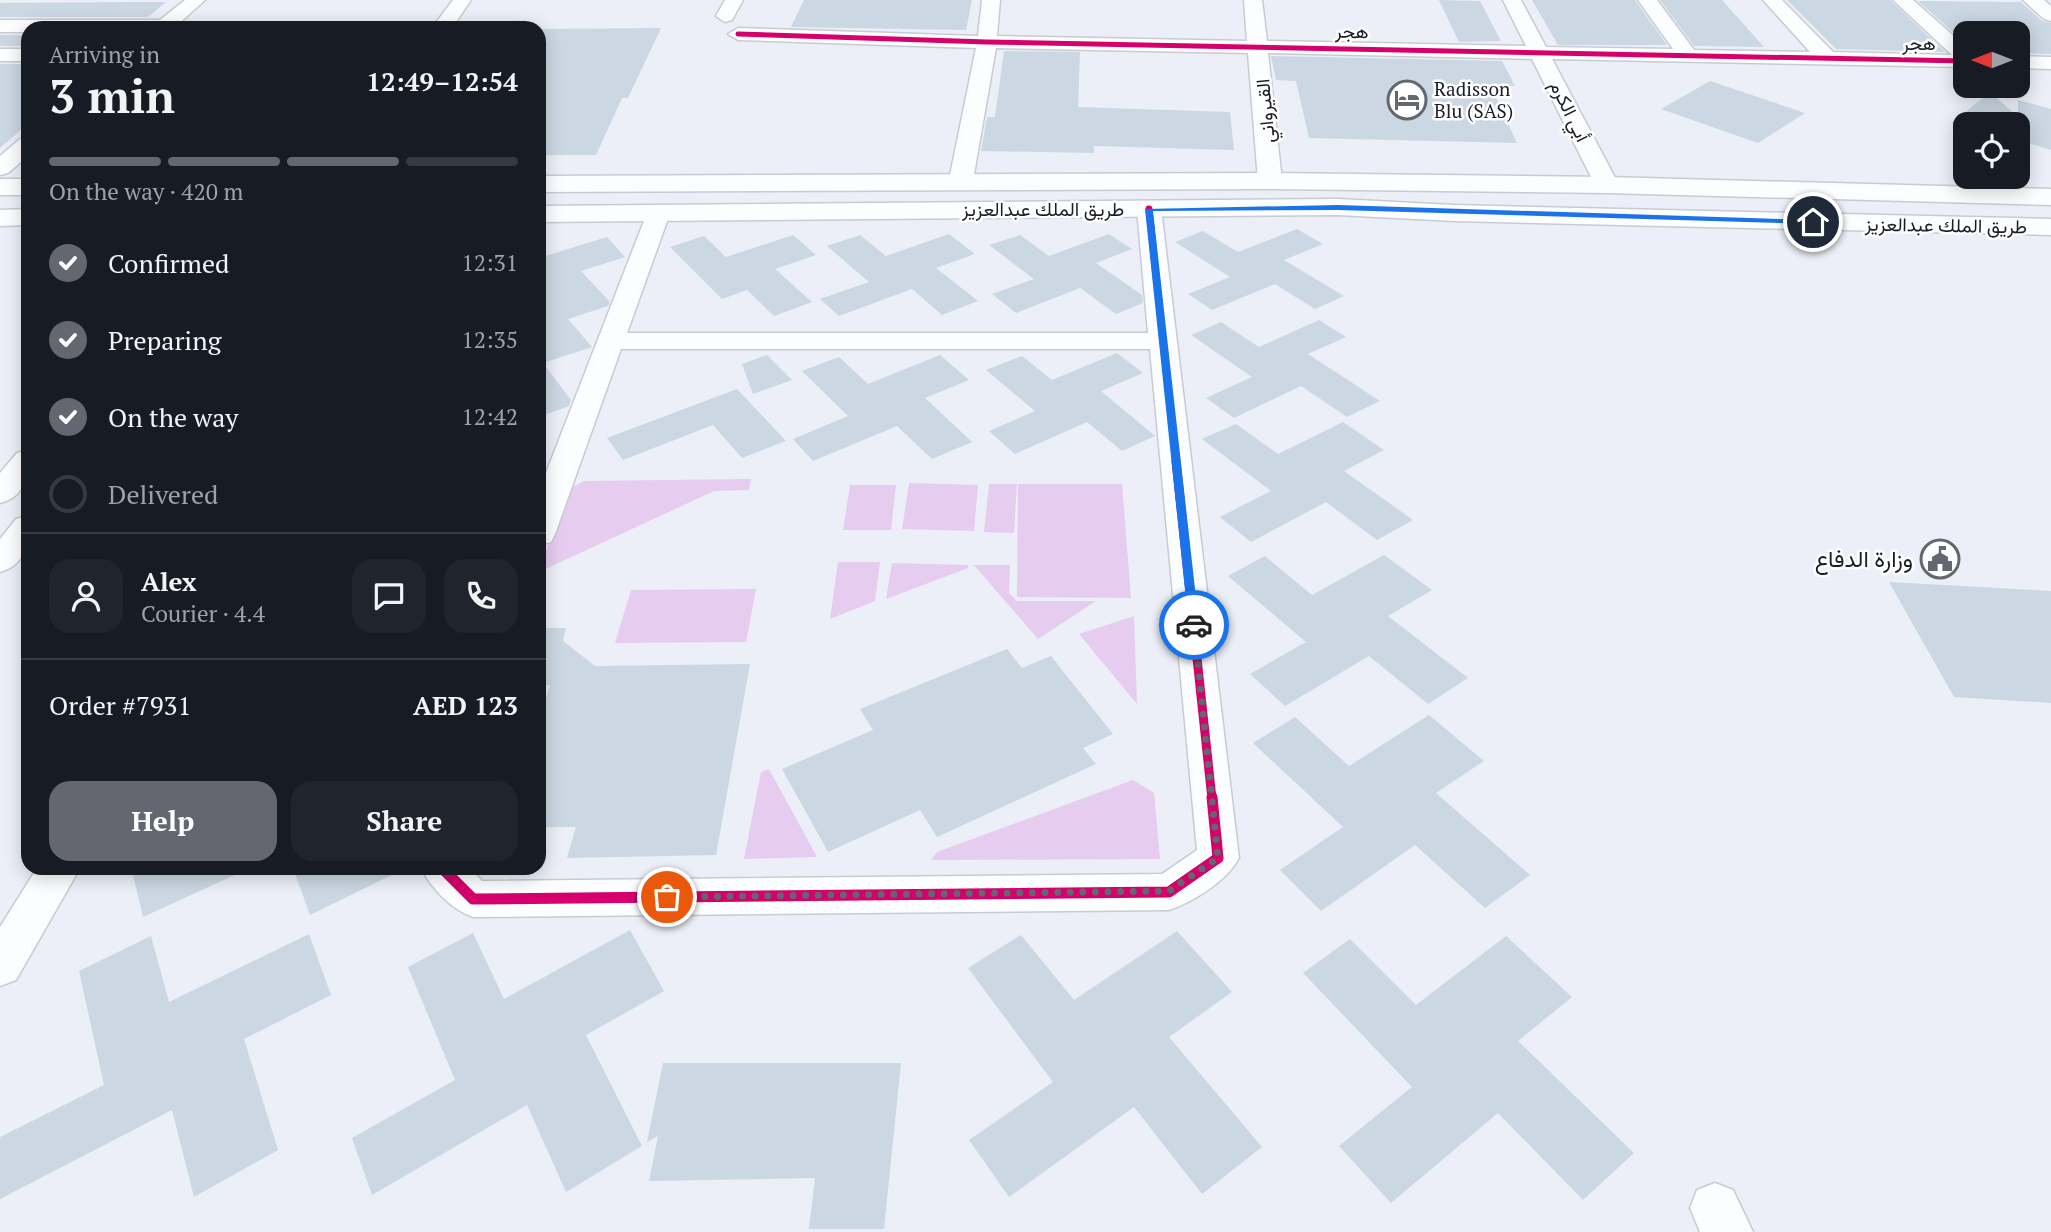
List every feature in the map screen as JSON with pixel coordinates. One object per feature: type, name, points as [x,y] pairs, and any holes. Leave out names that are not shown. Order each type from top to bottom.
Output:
[{"type":"main road","name":"طريق الملك عبدالعزيز","points":[[546,184],[961,180],[1270,181],[1606,184],[2051,197]]},
{"type":"main road","points":[[0,187],[21,187]]},
{"type":"main road","name":"طريق الملك عبدالعزيز","points":[[546,214],[1338,207],[1454,213],[2051,227]]},
{"type":"main road","points":[[0,218],[21,218]]},
{"type":"street","points":[[170,21],[196,0]]},
{"type":"street","points":[[447,21],[462,0]]},
{"type":"street","points":[[961,180],[987,42],[991,0]]},
{"type":"street","name":"القيرواني","points":[[1254,0],[1270,181]]},
{"type":"street","name":"أبي الكرم","points":[[1513,0],[1606,184]]},
{"type":"street","points":[[1647,0],[1690,58]]},
{"type":"street","points":[[1772,0],[1829,60]]},
{"type":"street","points":[[1902,0],[1953,45]]},
{"type":"street","points":[[2032,0],[2051,15]]},
{"type":"street","points":[[0,26],[21,26]]},
{"type":"street","name":"هجر","points":[[738,34],[1690,58],[1953,61]]},
{"type":"street","points":[[0,55],[21,55]]},
{"type":"street","points":[[2030,62],[2051,63]]},
{"type":"street","points":[[0,168],[21,150]]},
{"type":"street","points":[[449,875],[472,899],[1169,891],[1218,858],[1149,209]]},
{"type":"street","points":[[546,515],[658,213]]},
{"type":"street","points":[[611,341],[1164,341]]},
{"type":"street","points":[[0,493],[21,468]]},
{"type":"street","points":[[0,561],[21,536]]},
{"type":"street","points":[[0,966],[55,875]]},
{"type":"shaded area","points":[[751,479],[749,490],[714,491],[546,569],[546,552],[567,490],[584,481]]},
{"type":"shaded area","points":[[909,483],[978,485],[974,531],[902,529]]},
{"type":"shaded area","points":[[989,484],[1017,484],[1014,533],[984,532]]},
{"type":"shaded area","points":[[1018,484],[1122,484],[1131,598],[1017,597]]},
{"type":"shaded area","points":[[850,485],[896,485],[891,530],[843,530]]},
{"type":"shaded area","points":[[838,562],[880,562],[875,601],[830,619]]},
{"type":"shaded area","points":[[892,563],[968,565],[968,568],[886,599]]},
{"type":"shaded area","points":[[974,565],[1010,565],[1009,593],[1017,601],[1096,601],[1038,639]]},
{"type":"shaded area","points":[[756,589],[746,642],[615,643],[631,590]]},
{"type":"shaded area","points":[[1134,616],[1137,704],[1079,634]]},
{"type":"shaded area","points":[[769,769],[817,857],[744,859],[761,772]]},
{"type":"shaded area","points":[[1133,780],[1154,793],[1160,859],[931,860],[937,852]]},
{"type":"building","points":[[804,0],[972,0],[966,30],[791,27]]},
{"type":"building","points":[[1439,0],[1480,1],[1501,41],[1459,42]]},
{"type":"building","points":[[1532,0],[1635,0],[1667,45],[1558,45]]},
{"type":"building","points":[[1660,0],[1722,0],[1764,47],[1694,46]]},
{"type":"building","points":[[1787,0],[1890,0],[1945,52],[1836,49]]},
{"type":"building","points":[[1918,1],[2021,2],[2042,21],[2051,23],[2051,54],[2030,53],[2030,21],[1953,21],[1953,32]]},
{"type":"building","points":[[166,2],[148,17],[0,17],[0,3]]},
{"type":"building","points":[[661,28],[628,98],[622,98],[596,155],[546,155],[546,29]]},
{"type":"building","points":[[0,35],[21,35],[21,46],[0,46]]},
{"type":"building","points":[[1004,51],[1080,52],[1078,107],[1230,112],[1234,150],[1094,146],[1094,153],[981,151],[987,117],[995,117]]},
{"type":"building","name":"Radisson Blu (SAS)","points":[[1271,56],[1502,61],[1515,86],[1490,85],[1517,143],[1309,138],[1296,81],[1276,80]]},
{"type":"building","points":[[0,64],[21,64],[21,130],[0,148]]},
{"type":"building","points":[[1710,81],[1805,113],[1758,143],[1661,109]]},
{"type":"building","points":[[1983,98],[1997,98],[2012,112],[1966,112]]},
{"type":"building","points":[[2018,100],[2051,109],[2051,150],[2030,144],[2030,112],[2018,112]]},
{"type":"building","points":[[1297,229],[1323,244],[1284,260],[1344,296],[1315,309],[1275,284],[1212,310],[1188,294],[1230,277],[1175,242],[1203,231],[1238,252]]},
{"type":"building","points":[[949,234],[975,254],[936,268],[978,301],[942,315],[912,289],[839,316],[820,299],[869,282],[827,246],[860,235],[886,256]]},
{"type":"building","points":[[1109,234],[1132,249],[1096,263],[1142,295],[1143,303],[1116,314],[1080,288],[1016,313],[992,294],[1034,279],[989,245],[1020,235],[1049,256]]},
{"type":"building","points":[[793,235],[816,255],[775,269],[812,302],[774,316],[747,290],[722,299],[670,247],[704,236],[726,257]]},
{"type":"building","points":[[607,237],[625,257],[581,271],[610,302],[608,306],[568,319],[592,347],[546,362],[546,256]]},
{"type":"building","points":[[1319,320],[1346,337],[1308,354],[1380,401],[1347,417],[1301,386],[1234,418],[1206,398],[1252,377],[1191,335],[1221,322],[1259,347]]},
{"type":"building","points":[[1117,353],[1143,373],[1101,391],[1155,436],[1122,451],[1087,422],[1015,454],[989,431],[1035,411],[986,370],[1022,356],[1052,380]]},
{"type":"building","points":[[767,355],[792,380],[753,394],[742,364]]},
{"type":"building","points":[[940,355],[969,380],[925,398],[972,442],[932,459],[897,426],[813,461],[793,439],[848,416],[802,371],[839,357],[868,384]]},
{"type":"building","points":[[546,367],[571,400],[569,406],[546,414]]},
{"type":"building","points":[[737,389],[786,441],[742,458],[713,425],[623,460],[607,438]]},
{"type":"building","points":[[1343,422],[1384,450],[1344,471],[1413,520],[1377,540],[1326,502],[1251,542],[1220,517],[1271,491],[1202,439],[1236,424],[1278,454]]},
{"type":"building","points":[[1384,555],[1432,590],[1388,616],[1468,678],[1428,704],[1369,656],[1285,706],[1250,674],[1306,642],[1228,576],[1265,556],[1312,595]]},
{"type":"building","points":[[1889,582],[2051,591],[2051,703],[1954,697]]},
{"type":"building","points":[[546,628],[566,628],[563,641],[595,666],[750,664],[716,855],[567,858],[576,827],[546,827],[546,698],[550,685],[546,685]]},
{"type":"building","points":[[1007,649],[1022,668],[1051,656],[1113,734],[1083,748],[1096,764],[937,837],[920,810],[828,852],[782,769],[873,730],[860,709]]},
{"type":"building","points":[[1429,715],[1484,761],[1436,793],[1530,875],[1485,908],[1415,845],[1321,911],[1280,870],[1343,827],[1253,743],[1295,717],[1349,766]]},
{"type":"building","points":[[133,875],[235,875],[143,917]]},
{"type":"building","points":[[296,875],[392,875],[310,915]]},
{"type":"building","points":[[630,930],[664,991],[586,1035],[642,1146],[566,1192],[527,1105],[372,1195],[352,1138],[455,1080],[408,967],[473,933],[504,999]]},
{"type":"building","points":[[1177,931],[1232,992],[1169,1037],[1262,1147],[1202,1194],[1134,1107],[1009,1197],[969,1140],[1053,1082],[968,968],[1021,935],[1074,1000]]},
{"type":"building","points":[[309,934],[331,995],[244,1039],[278,1150],[194,1197],[172,1110],[0,1199],[0,1137],[104,1085],[79,971],[151,936],[169,1002]]},
{"type":"building","points":[[1506,936],[1572,997],[1518,1041],[1634,1153],[1583,1200],[1498,1113],[1391,1203],[1339,1146],[1412,1087],[1303,973],[1350,939],[1416,1005]]},
{"type":"building","points":[[663,1063],[901,1063],[884,1229],[809,1229],[815,1178],[649,1181],[658,1136],[647,1142]]},
{"type":"cycle path","points":[[738,34],[987,42],[1953,61]]},
{"type":"cycle path","points":[[449,875],[473,899],[1169,892],[1218,858],[1149,209]]},
{"type":"way so far","points":[[667,897],[1169,891],[1218,858],[1194,625]]},
{"type":"place","name":"Radisson Blu (SAS)","points":[[1407,100]]},
{"type":"place","name":"وزارة الدفاع","points":[[1940,559]]},
{"type":"route","points":[[1194,625],[1149,209],[1338,207],[1454,213],[1813,222]]}]
